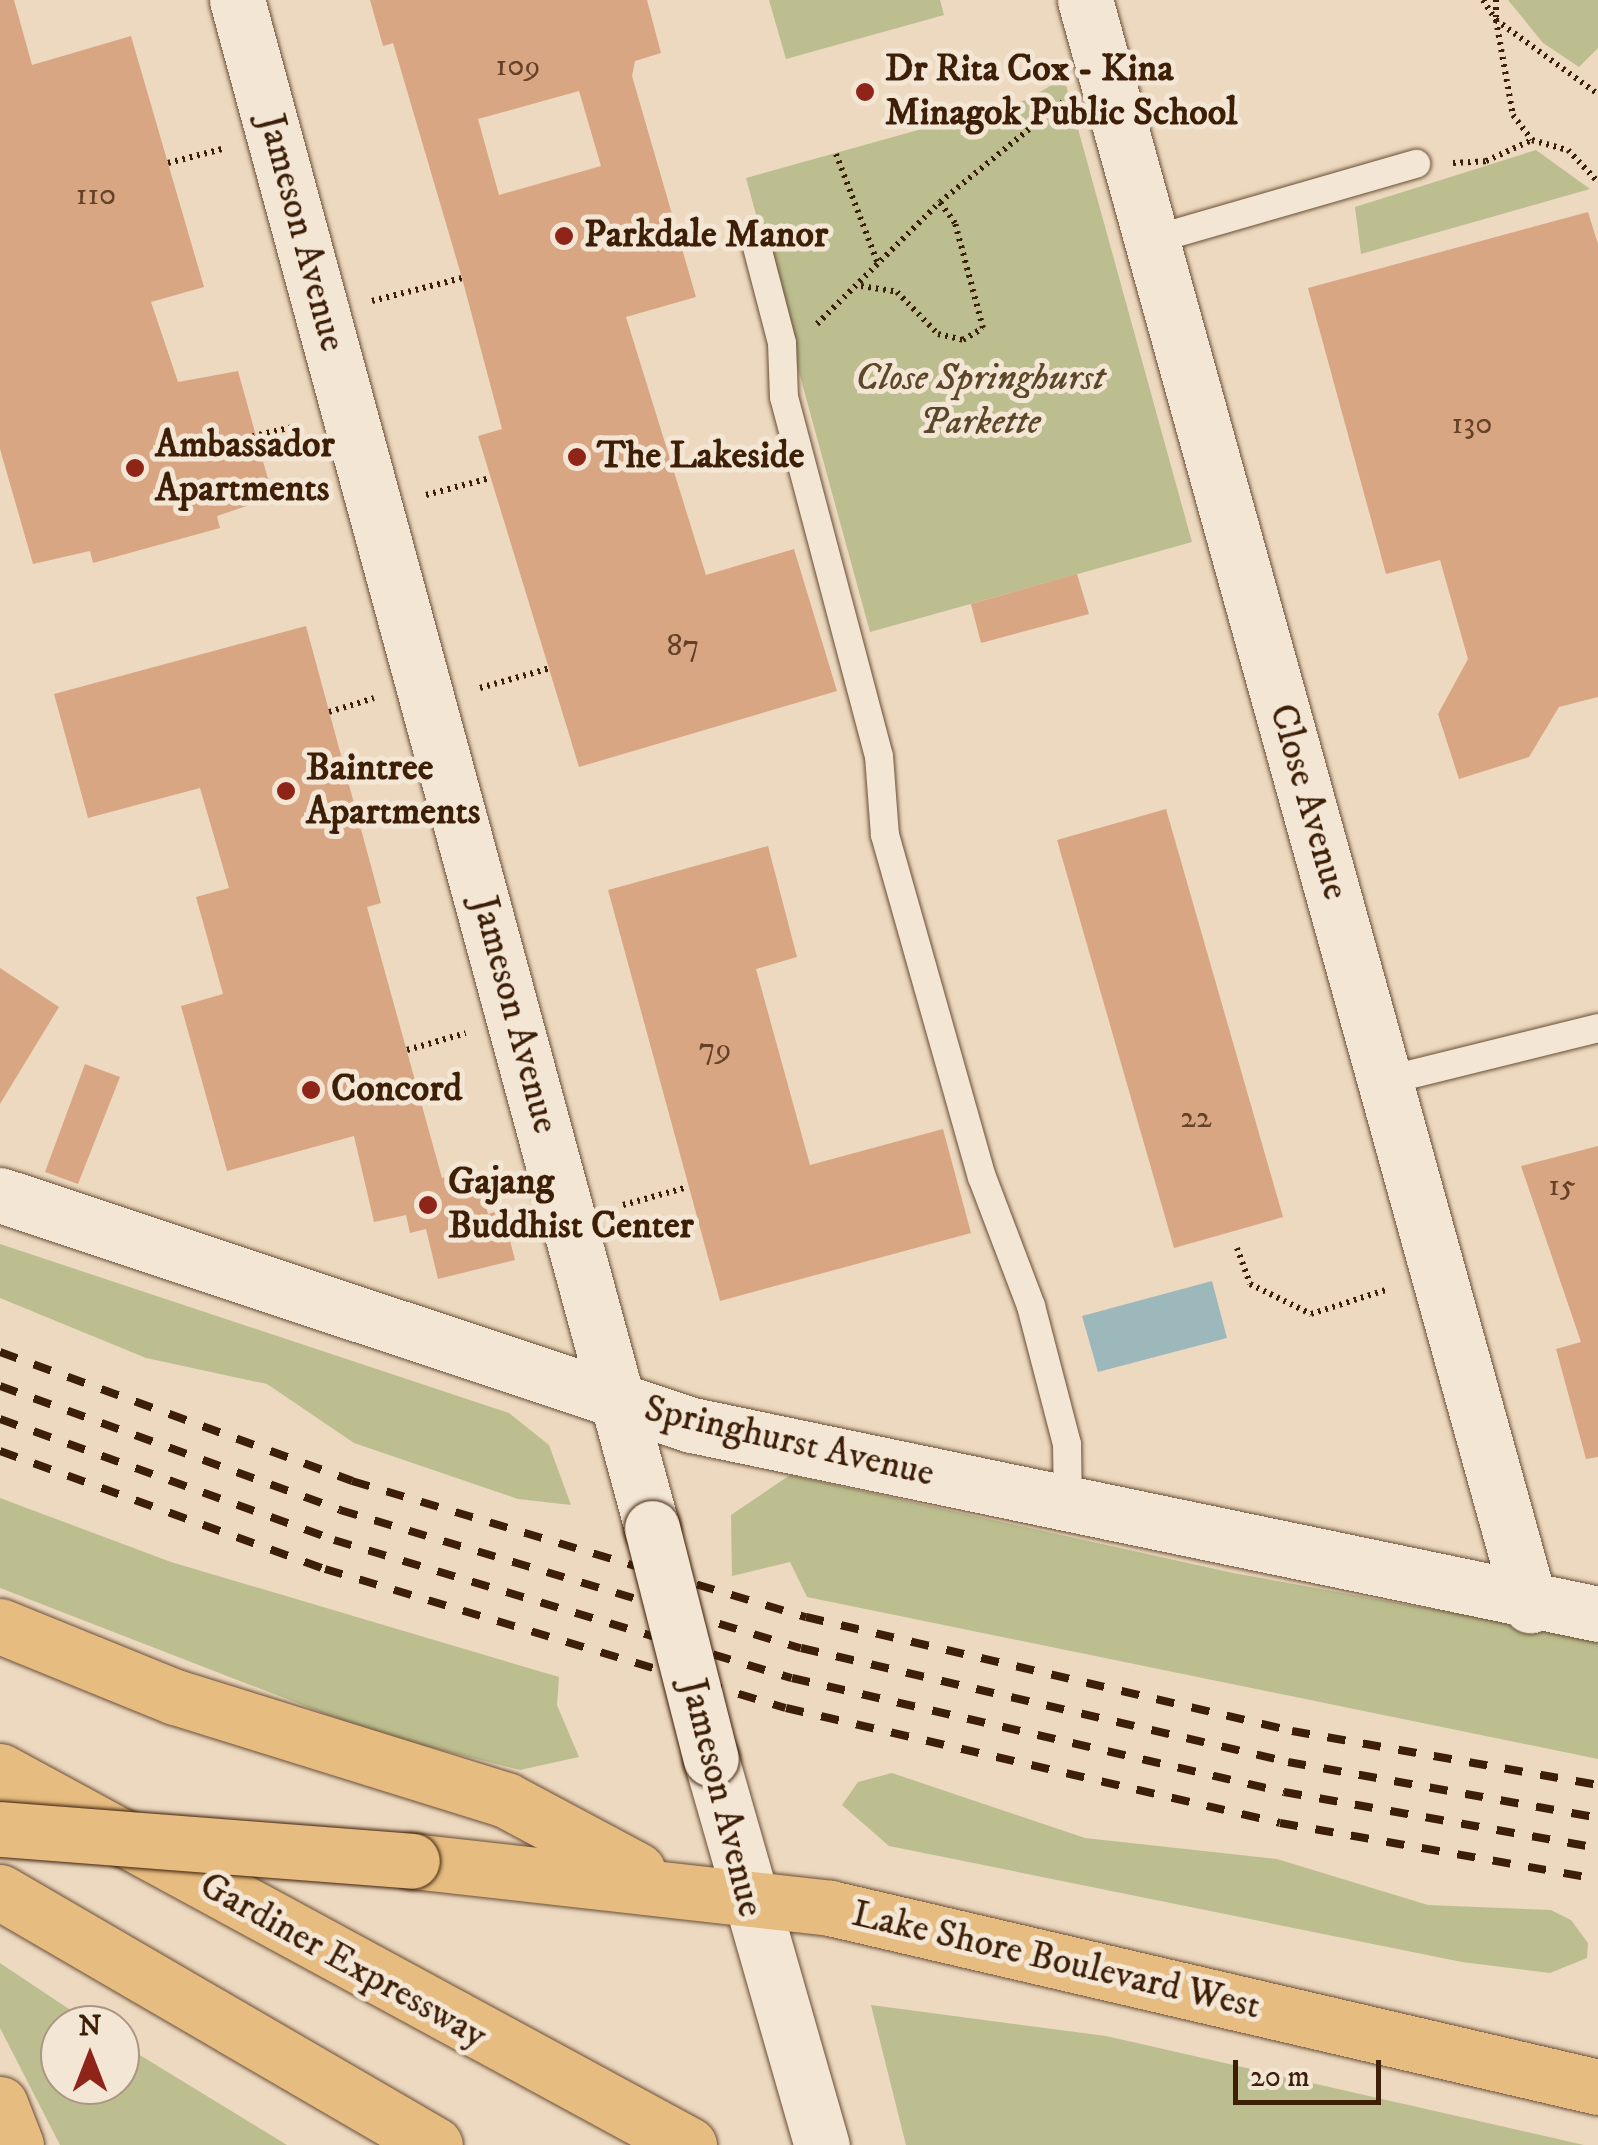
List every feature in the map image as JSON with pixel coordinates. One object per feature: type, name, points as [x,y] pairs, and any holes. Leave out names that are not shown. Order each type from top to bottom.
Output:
[{"type":"highway","points":[[0,1626],[175,1697],[506,1800],[662,1883]]},
{"type":"highway","name":"Gardiner Expressway","points":[[0,1771],[689,2145]]},
{"type":"highway","name":"Lake Shore Boulevard West","points":[[0,1829],[662,1883],[746,1896],[1598,2087]]},
{"type":"highway","points":[[0,1892],[434,2145]]},
{"type":"highway","points":[[0,2104],[16,2145]]},
{"type":"street","name":"Jameson Avenue","points":[[237,0],[620,1401],[746,1896],[819,2134]]},
{"type":"street","name":"Close Avenue","points":[[1086,0],[1530,1605]]},
{"type":"street","name":"Springhurst Avenue","points":[[0,1195],[620,1401],[1068,1508],[1530,1605],[1598,1614]]},
{"type":"lane","points":[[1152,240],[1416,164]]},
{"type":"lane","points":[[757,247],[782,344],[784,397],[879,756],[885,835],[982,1177],[1032,1306],[1067,1444],[1068,1508]]},
{"type":"lane","points":[[1384,1080],[1598,1028]]},
{"type":"path","points":[[1482,0],[1496,20],[1598,94]]},
{"type":"path","points":[[1496,0],[1512,115],[1532,140],[1568,150],[1598,182]]},
{"type":"path","points":[[782,344],[861,286],[940,202],[1032,121],[1077,95]]},
{"type":"path","points":[[1416,164],[1486,161],[1532,140]]},
{"type":"path","points":[[168,162],[222,149]]},
{"type":"path","points":[[836,154],[878,264]]},
{"type":"path","points":[[861,286],[896,292],[938,334],[964,340],[983,328],[955,222],[940,202]]},
{"type":"path","points":[[372,301],[462,278]]},
{"type":"path","points":[[245,438],[297,426]]},
{"type":"path","points":[[426,496],[490,478]]},
{"type":"path","points":[[480,688],[550,668]]},
{"type":"path","points":[[329,712],[374,698]]},
{"type":"path","points":[[406,1050],[468,1033]]},
{"type":"path","points":[[623,1205],[688,1186]]},
{"type":"path","points":[[1238,1248],[1250,1284],[1311,1314],[1408,1284]]},
{"type":"green space","points":[[769,0],[940,0],[944,15],[786,59]]},
{"type":"green space","points":[[1508,0],[1598,0],[1598,48],[1579,67],[1543,43]]},
{"type":"green space","name":"Close Springhurst Parkette","points":[[1064,78],[1192,542],[870,632],[746,178],[1026,100]]},
{"type":"green space","points":[[1536,150],[1590,189],[1361,254],[1355,207]]},
{"type":"green space","points":[[0,1244],[509,1413],[549,1445],[571,1505],[518,1499],[354,1443],[267,1384],[146,1358],[0,1298]]},
{"type":"green space","points":[[790,1475],[1233,1573],[1598,1639],[1598,1759],[807,1597],[790,1562],[732,1576],[731,1515]]},
{"type":"green space","points":[[0,1498],[171,1562],[559,1677],[557,1705],[579,1757],[520,1770],[377,1734],[0,1588]]},
{"type":"green space","points":[[892,1773],[1085,1838],[1277,1859],[1428,1905],[1551,1910],[1571,1920],[1588,1943],[1587,1958],[1550,1973],[1462,1962],[889,1846],[842,1805],[858,1782]]},
{"type":"green space","points":[[0,1963],[63,2005],[40,2005],[40,2105],[140,2105],[140,2055],[287,2145],[60,2145],[0,2028]]},
{"type":"green space","points":[[871,2005],[1106,2036],[1584,2145],[906,2145]]},
{"type":"water","points":[[1212,1281],[1227,1338],[1098,1372],[1082,1316]]},
{"type":"building","points":[[0,0],[14,0],[32,65],[131,36],[204,287],[151,302],[178,382],[238,371],[273,497],[217,516],[220,528],[93,563],[90,551],[33,564],[0,449]]},
{"type":"building","points":[[370,0],[647,0],[661,53],[635,61],[632,76],[696,297],[626,317],[706,575],[794,549],[837,691],[579,767],[478,436],[502,429],[462,278],[393,43],[383,46]],"holes":[[[579,91],[601,166],[499,195],[478,119]]]},
{"type":"building","points":[[1588,212],[1598,244],[1598,697],[1559,707],[1529,757],[1459,779],[1438,714],[1468,659],[1440,560],[1386,574],[1308,288]]},
{"type":"building","points":[[1077,574],[1089,614],[981,643],[971,604]]},
{"type":"building","points":[[306,626],[381,903],[367,907],[442,1178],[477,1169],[488,1214],[502,1210],[515,1260],[438,1279],[426,1229],[410,1233],[406,1215],[374,1222],[354,1136],[227,1171],[181,1006],[223,994],[196,897],[229,888],[200,788],[88,818],[54,694]]},
{"type":"building","points":[[1166,809],[1283,1217],[1174,1248],[1057,840]]},
{"type":"building","points":[[768,846],[797,957],[756,969],[810,1165],[943,1129],[971,1233],[720,1301],[608,890]]},
{"type":"building","points":[[0,968],[59,1007],[0,1104]]},
{"type":"building","points":[[85,1064],[120,1077],[78,1184],[45,1172]]},
{"type":"building","points":[[1598,1146],[1598,1457],[1586,1459],[1556,1349],[1581,1342],[1521,1166]]},
{"type":"railway","points":[[0,1352],[352,1481],[806,1617],[1292,1731],[1598,1785]]},
{"type":"railway","points":[[0,1386],[340,1510],[801,1648],[1288,1762],[1598,1818]]},
{"type":"railway","points":[[0,1419],[334,1540],[792,1678],[1284,1792],[1598,1848]]},
{"type":"railway","points":[[0,1451],[325,1569],[786,1708],[1280,1823],[1598,1879]]},
{"type":"place","name":"Dr Rita Cox - Kina Minagok Public School","points":[[865,92]]},
{"type":"place","name":"Parkdale Manor","points":[[564,236]]},
{"type":"place","name":"The Lakeside","points":[[577,457]]},
{"type":"place","name":"Ambassador Apartments","points":[[135,468]]},
{"type":"place","name":"Baintree Apartments","points":[[286,791]]},
{"type":"place","name":"Concord","points":[[311,1090]]},
{"type":"place","name":"Gajang Buddhist Center","points":[[428,1205]]}]
